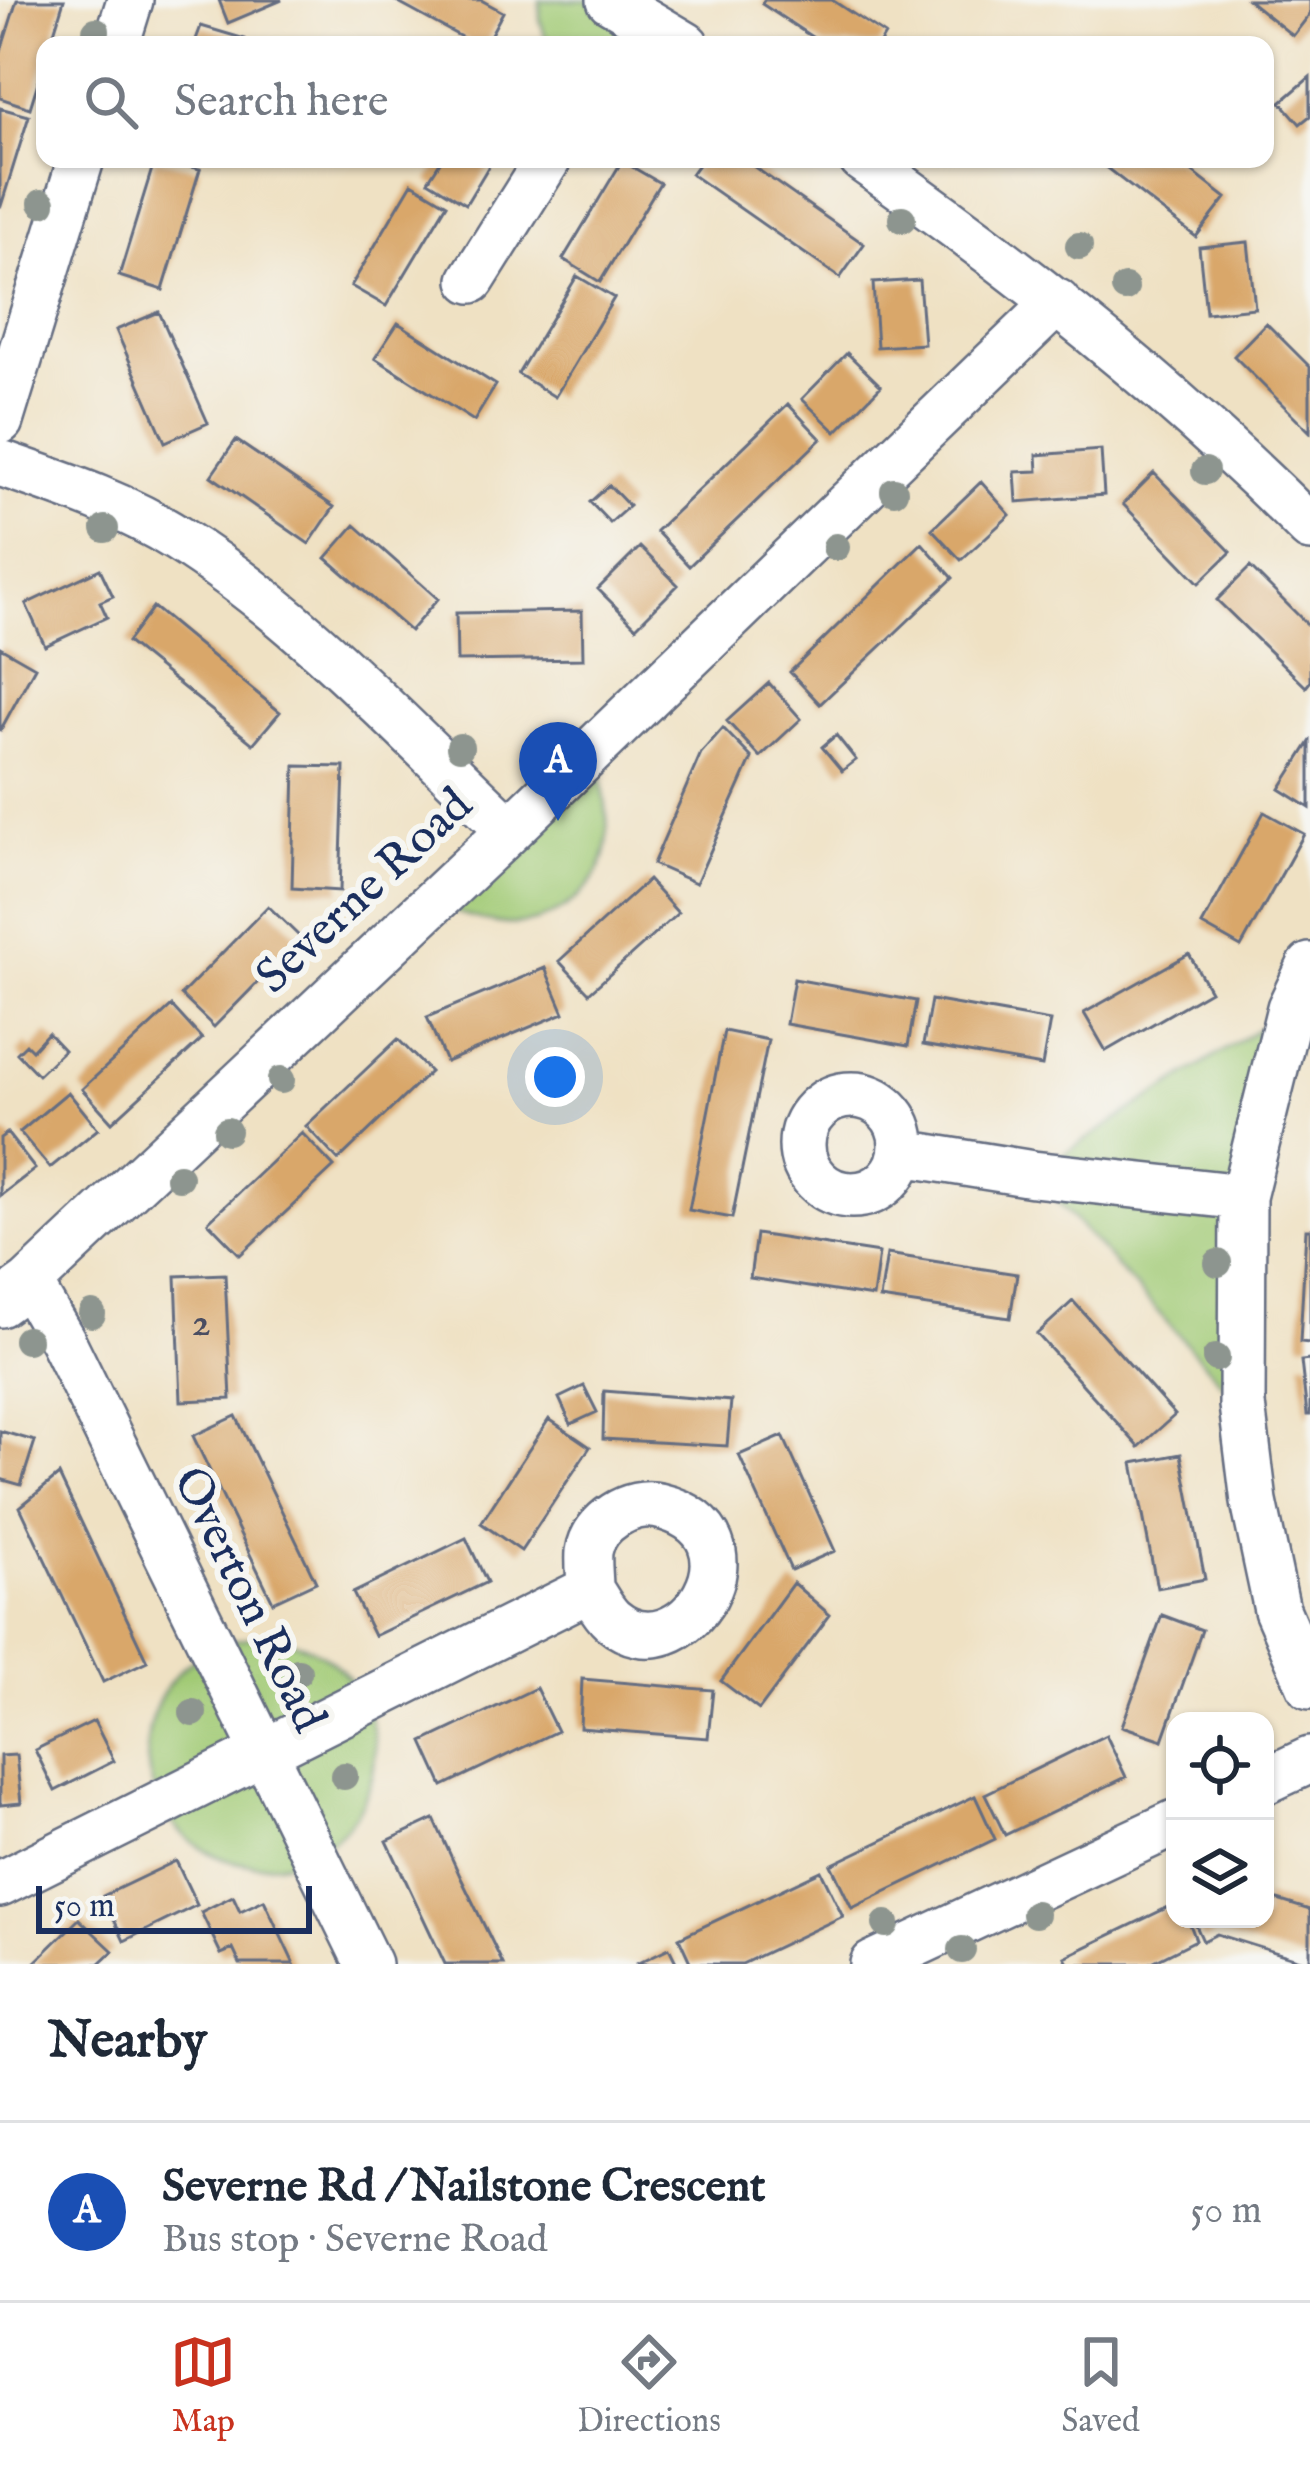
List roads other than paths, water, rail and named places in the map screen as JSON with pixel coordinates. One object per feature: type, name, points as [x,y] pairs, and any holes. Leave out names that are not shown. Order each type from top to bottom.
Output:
[{"type":"street","points":[[119,36],[130,0]]},
{"type":"street","points":[[623,20],[663,36]]},
{"type":"street","points":[[0,421],[78,168]]},
{"type":"street","points":[[472,280],[542,168]]},
{"type":"street","points":[[875,168],[1057,302],[1252,471],[1310,528]]},
{"type":"street","name":"Severne Road","points":[[15,1293],[510,830],[1057,302]]},
{"type":"street","points":[[0,464],[117,508],[174,536],[220,568],[296,627],[510,830]]},
{"type":"street","points":[[1310,966],[1290,1008],[1243,1197],[1242,1405],[1254,1502],[1277,1610],[1310,1686]]},
{"type":"street","points":[[903,1154],[1243,1197]]},
{"type":"street","name":"Overton Road","points":[[15,1293],[82,1381],[368,1964]]},
{"type":"street","points":[[1,1882],[590,1589]]},
{"type":"street","points":[[1274,1777],[1310,1760]]},
{"type":"street","points":[[873,1964],[1166,1826]]},
{"type":"place","name":"Severne Rd / Nailstone Crescent","points":[[558,821]]}]
